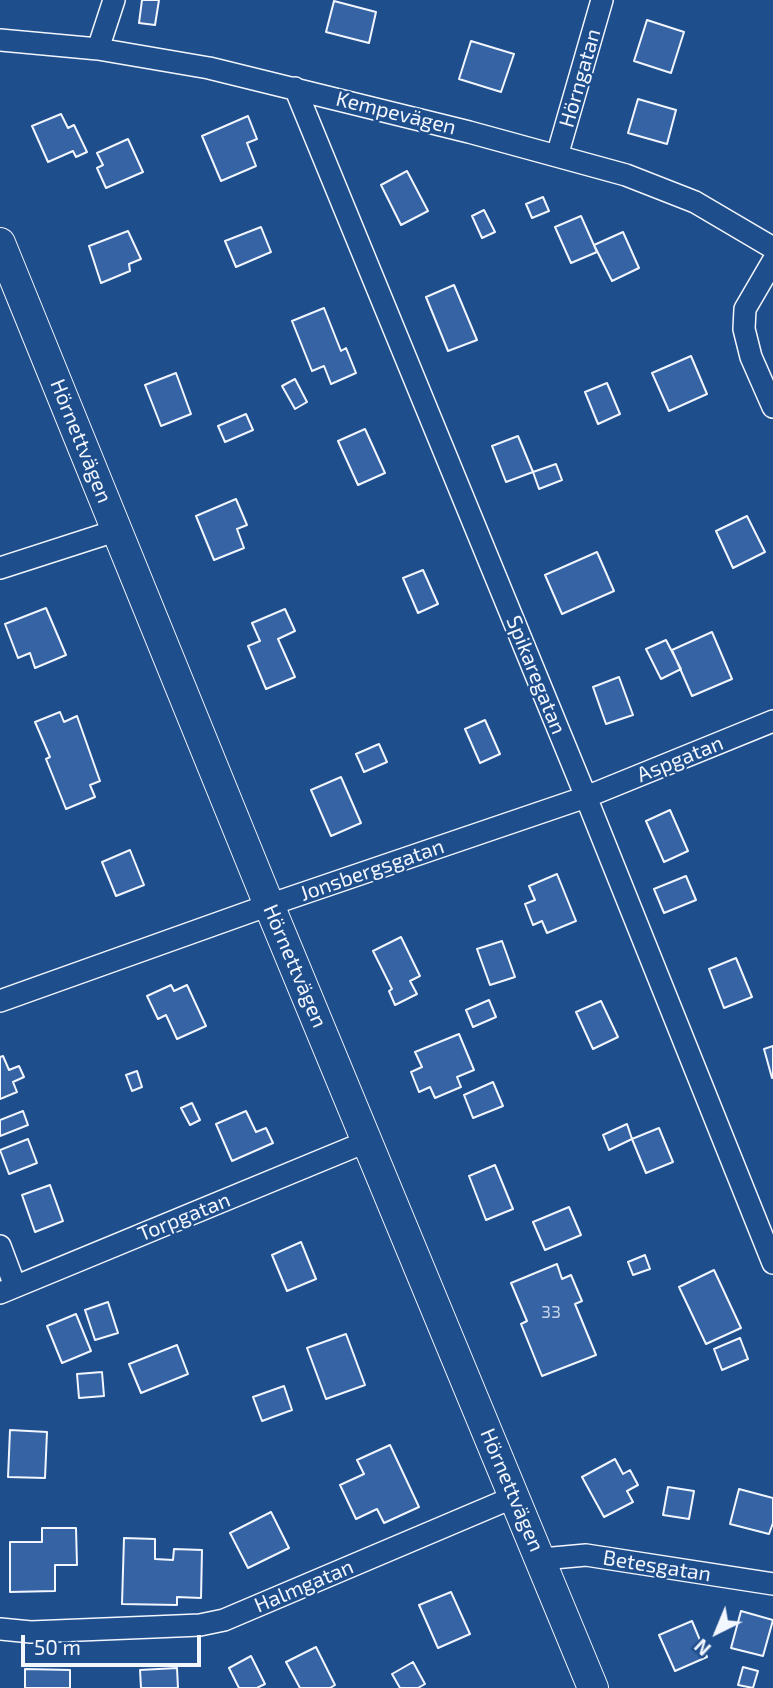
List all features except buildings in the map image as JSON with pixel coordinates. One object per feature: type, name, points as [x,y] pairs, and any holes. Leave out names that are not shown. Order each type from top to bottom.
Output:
[{"type":"street","points":[[98,49],[114,0]]},
{"type":"street","name":"Hörngatan","points":[[557,156],[602,0]]},
{"type":"street","name":"Kempevägen","points":[[0,40],[98,49],[209,68],[557,156],[626,175],[695,202],[773,248]]},
{"type":"street","name":"Spikaregatan","points":[[295,88],[586,797],[773,1263]]},
{"type":"street","name":"Hörnettvägen","points":[[1,249],[593,1688]]},
{"type":"street","points":[[773,261],[745,309],[744,329],[751,357],[773,407]]},
{"type":"street","points":[[0,568],[118,530]]},
{"type":"street","name":"Aspgatan","points":[[586,797],[773,721]]},
{"type":"street","name":"Jonsbergsgatan","points":[[0,1001],[269,905],[586,797]]},
{"type":"street","name":"Torpgatan","points":[[7,1289],[368,1141]]},
{"type":"street","points":[[0,1246],[7,1289]]},
{"type":"street","name":"Halmgatan","points":[[0,1629],[31,1632],[200,1625],[224,1620],[514,1497]]},
{"type":"street","name":"Betesgatan","points":[[542,1559],[586,1555],[773,1584]]}]
